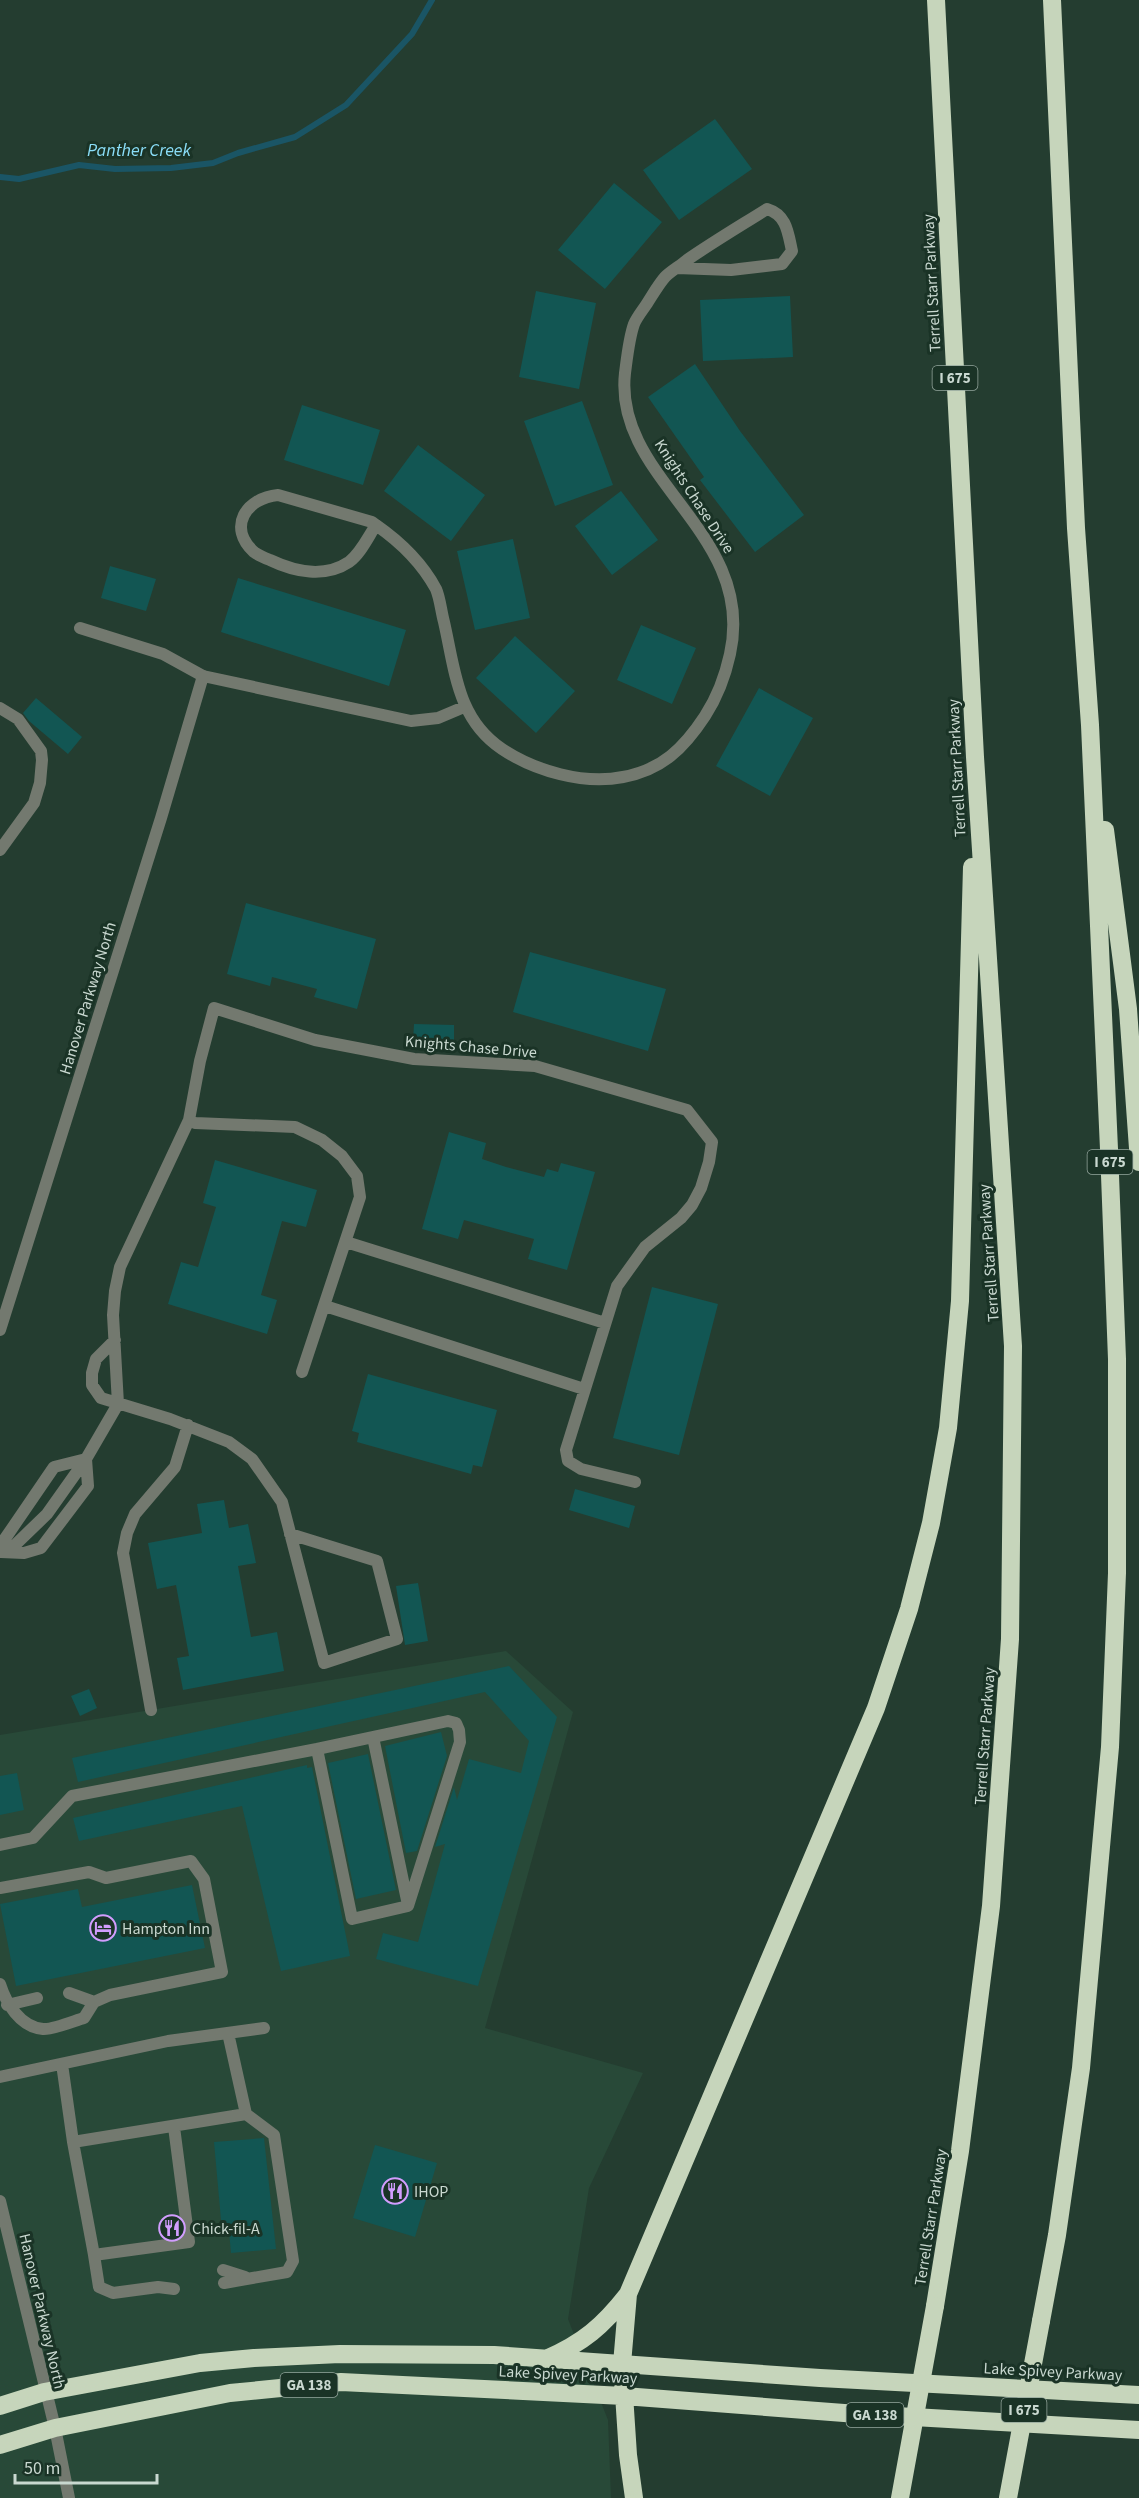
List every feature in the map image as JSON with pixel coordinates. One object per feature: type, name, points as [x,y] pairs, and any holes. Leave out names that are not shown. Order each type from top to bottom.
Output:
[{"type":"highway","name":"Terrell Starr Parkway","points":[[900,2498],[935,2306],[982,1995],[995,1862],[1010,1638],[1013,1346],[975,757],[936,0]]},
{"type":"highway","name":"I 675","points":[[1008,2498],[1057,2235],[1081,2068],[1110,1758],[1117,1573],[1117,1359],[1090,725],[1076,528],[1052,0]]},
{"type":"highway","points":[[1090,725],[1128,1010],[1139,1162]]},
{"type":"highway","points":[[546,2359],[581,2342],[603,2324],[628,2294],[876,1708],[909,1609],[931,1523],[948,1428],[960,1301],[975,757]]},
{"type":"highway","points":[[628,2294],[621,2364],[628,2456],[634,2498]]},
{"type":"highway","name":"Lake Spivey Parkway","points":[[0,2406],[45,2392],[200,2363],[340,2354],[494,2355],[1139,2396]]},
{"type":"highway","name":"Lake Spivey Parkway","points":[[0,2445],[55,2428],[230,2393],[341,2382],[624,2397],[844,2413],[1139,2430]]},
{"type":"street","name":"Knights Chase Drive","points":[[376,525],[361,550],[351,560],[322,573],[280,565],[254,552],[242,535],[241,522],[249,506],[264,496],[278,495],[327,508],[376,525],[400,542],[436,590],[464,707],[475,726],[499,747],[525,763],[563,774],[602,781],[651,770],[673,754],[693,734],[723,685],[732,644],[734,622],[732,596],[723,570],[703,533],[655,469],[640,443],[623,398],[625,370],[634,323],[665,276],[677,268],[767,209],[776,212],[786,225],[792,251],[782,264],[731,270],[677,268]]},
{"type":"street","points":[[80,628],[163,654],[202,676],[411,721],[438,718],[464,707]]},
{"type":"street","name":"Hanover Parkway North","points":[[0,1330],[157,830],[202,676]]},
{"type":"street","points":[[0,708],[18,719],[41,752],[42,760],[40,783],[34,803],[0,850]]},
{"type":"street","name":"Knights Chase Drive","points":[[118,1404],[115,1292],[120,1267],[189,1120],[200,1061],[214,1008],[315,1040],[414,1059],[535,1066],[687,1110],[712,1142],[710,1162],[701,1188],[681,1218],[645,1247],[617,1286],[566,1450],[568,1461],[581,1469],[635,1482]]},
{"type":"street","points":[[189,1120],[195,1123],[295,1128],[322,1140],[342,1156],[357,1176],[360,1197],[302,1372]]},
{"type":"street","points":[[346,1242],[605,1323]]},
{"type":"street","points":[[325,1306],[584,1389]]},
{"type":"street","points":[[115,1340],[96,1359],[92,1385],[101,1398],[189,1425],[229,1442],[252,1459],[282,1502],[290,1534],[324,1663],[398,1639],[377,1562],[290,1534]]},
{"type":"street","points":[[0,1549],[15,1545],[47,1514],[86,1459],[118,1404]]},
{"type":"street","points":[[151,1710],[123,1553],[127,1533],[135,1514],[175,1467],[189,1425]]},
{"type":"street","points":[[0,1549],[24,1553],[41,1548],[88,1486],[86,1459]]},
{"type":"street","points":[[0,1549],[54,1467],[86,1459]]},
{"type":"street","points":[[47,1514],[60,1523]]},
{"type":"street","points":[[0,1845],[33,1838],[72,1796],[317,1749],[448,1721],[456,1723],[460,1742],[408,1906]]},
{"type":"street","points":[[373,1737],[408,1906]]},
{"type":"street","points":[[317,1749],[352,1919],[408,1906]]},
{"type":"street","points":[[0,1888],[89,1872],[106,1878],[191,1861],[204,1879],[222,1972],[110,1995],[94,2002],[84,2018],[44,2029],[26,2022],[7,2005],[0,1984]]},
{"type":"street","points":[[69,1993],[94,2002]]},
{"type":"street","points":[[7,2005],[37,1998]]},
{"type":"street","points":[[0,2077],[168,2041],[264,2028]]},
{"type":"street","points":[[224,2276],[250,2279],[287,2272],[293,2261],[274,2135],[246,2114],[228,2032]]},
{"type":"street","points":[[62,2064],[73,2142],[99,2287],[112,2293],[173,2283]]},
{"type":"street","points":[[73,2142],[246,2114]]},
{"type":"street","points":[[94,2255],[189,2242],[174,2127]]},
{"type":"street","name":"Hanover Parkway North","points":[[0,2201],[55,2428],[69,2498]]},
{"type":"shaded area","points":[[506,1651],[573,1712],[485,2028],[643,2073],[589,2188],[568,2319],[608,2420],[611,2498],[0,2498],[0,1735]]},
{"type":"building","points":[[715,119],[752,169],[679,220],[643,170]]},
{"type":"building","points":[[614,183],[662,222],[605,289],[558,250]]},
{"type":"building","points":[[536,291],[596,303],[579,389],[519,377]]},
{"type":"building","points":[[790,296],[793,357],[703,361],[700,300]]},
{"type":"building","points":[[695,364],[740,431],[804,515],[755,552],[700,480],[704,477],[648,397]]},
{"type":"building","points":[[582,401],[613,485],[555,506],[524,421]]},
{"type":"building","points":[[302,405],[380,430],[363,485],[284,460]]},
{"type":"building","points":[[418,445],[485,495],[451,541],[384,491]]},
{"type":"building","points":[[621,491],[658,540],[612,575],[575,526]]},
{"type":"building","points":[[513,539],[530,618],[475,630],[457,551]]},
{"type":"building","points":[[110,566],[156,579],[146,611],[101,598]]},
{"type":"building","points":[[238,578],[406,630],[389,686],[221,632]]},
{"type":"building","points":[[641,625],[696,648],[672,704],[617,680]]},
{"type":"building","points":[[515,636],[575,691],[536,733],[476,678]]},
{"type":"building","points":[[759,688],[813,718],[770,796],[716,766]]},
{"type":"building","points":[[36,698],[82,737],[68,754],[29,721],[23,713]]},
{"type":"building","points":[[246,903],[376,939],[357,1009],[314,997],[317,989],[272,977],[270,986],[227,974]]},
{"type":"building","points":[[530,952],[666,989],[648,1051],[513,1012]]},
{"type":"building","points":[[414,1024],[454,1025],[454,1042],[413,1041]]},
{"type":"building","points":[[449,1132],[486,1143],[482,1159],[506,1167],[544,1177],[547,1169],[558,1172],[561,1163],[595,1172],[567,1270],[528,1259],[534,1239],[464,1220],[458,1239],[422,1229]]},
{"type":"building","points":[[215,1160],[317,1190],[306,1227],[282,1221],[261,1295],[277,1300],[267,1334],[168,1304],[181,1262],[198,1267],[216,1207],[203,1203]]},
{"type":"building","points":[[652,1287],[718,1304],[679,1455],[613,1438]]},
{"type":"building","points":[[368,1374],[497,1410],[482,1467],[473,1465],[471,1474],[357,1442],[359,1433],[352,1431]]},
{"type":"building","points":[[575,1489],[635,1506],[629,1528],[569,1510]]},
{"type":"building","points":[[224,1500],[229,1528],[248,1524],[256,1563],[238,1566],[251,1637],[277,1632],[284,1671],[183,1690],[177,1658],[189,1656],[176,1585],[157,1589],[148,1543],[202,1533],[197,1504]]},
{"type":"building","points":[[418,1583],[428,1641],[405,1645],[396,1586]]},
{"type":"building","points":[[509,1666],[557,1717],[478,1986],[376,1959],[383,1933],[418,1942],[445,1844],[435,1847],[454,1787],[457,1800],[469,1759],[521,1773],[529,1741],[485,1692],[78,1782],[72,1758]]},
{"type":"building","points":[[89,1689],[97,1708],[80,1716],[71,1696]]},
{"type":"building","points":[[441,1732],[447,1756],[417,1851],[406,1853],[385,1746]]},
{"type":"building","points":[[368,1754],[396,1890],[356,1899],[328,1763]]},
{"type":"building","points":[[307,1765],[307,1768],[312,1767],[350,1956],[281,1971],[242,1806],[79,1841],[73,1818]]},
{"type":"building","points":[[17,1773],[24,1810],[0,1815],[0,1776]]},
{"type":"building","name":"Hampton Inn","points":[[192,1885],[205,1948],[16,1986],[0,1904],[78,1889],[82,1907]]},
{"type":"building","points":[[264,2138],[276,2249],[231,2253],[229,2231],[222,2231],[214,2142]]},
{"type":"building","name":"IHOP","points":[[375,2145],[437,2163],[415,2237],[353,2218]]},
{"type":"waterway","name":"Panther Creek","points":[[0,177],[19,179],[79,165],[115,169],[171,168],[213,163],[238,153],[295,137],[346,105],[412,34],[432,0]]},
{"type":"place","name":"Hampton Inn","points":[[103,1928]]},
{"type":"place","name":"IHOP","points":[[395,2191]]},
{"type":"place","name":"Chick-fil-A","points":[[172,2228]]}]
